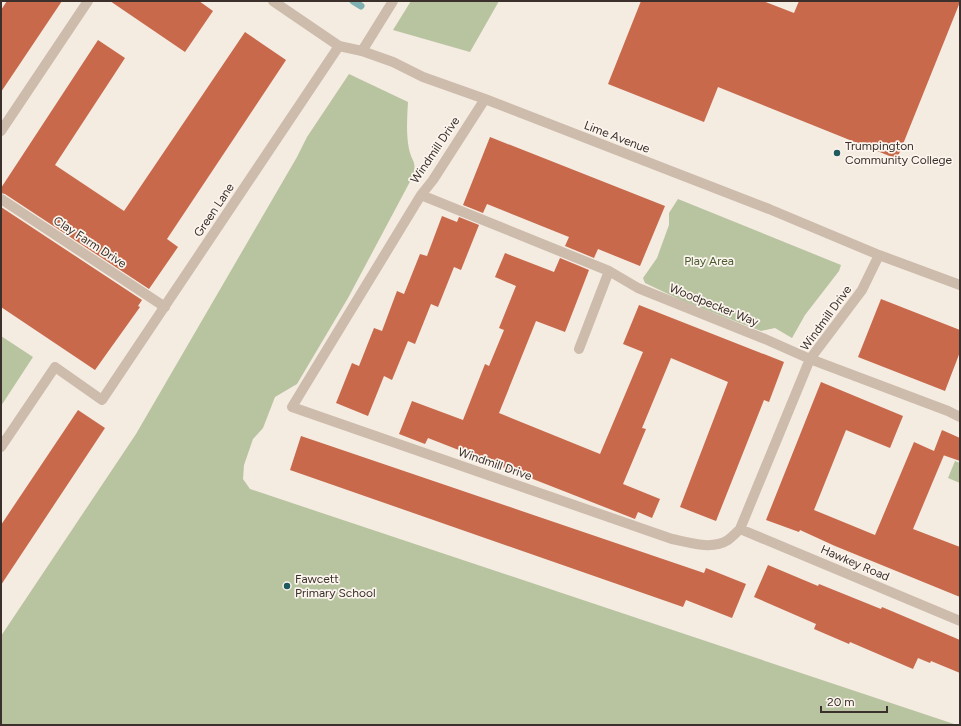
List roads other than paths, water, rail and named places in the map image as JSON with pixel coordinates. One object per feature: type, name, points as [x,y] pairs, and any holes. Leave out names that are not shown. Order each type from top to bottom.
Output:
[{"type":"street","points":[[1,131],[88,1]]},
{"type":"street","name":"Lime Avenue","points":[[273,1],[339,46],[362,51],[393,62],[423,77],[485,99],[769,209],[879,255],[960,285]]},
{"type":"street","points":[[362,51],[393,1]]},
{"type":"street","name":"Green Lane","points":[[1,447],[55,367],[102,400],[339,46]]},
{"type":"street","name":"Windmill Drive","points":[[485,99],[421,195],[292,407],[672,539],[693,544],[715,545],[728,540],[740,529],[810,359],[862,290],[879,255]]},
{"type":"street","name":"Woodpecker Way","points":[[421,195],[610,271],[638,288],[765,339],[810,359]]},
{"type":"street","name":"Clay Farm Drive","points":[[1,199],[165,307]]},
{"type":"street","points":[[579,349],[610,271]]},
{"type":"street","points":[[810,359],[948,411],[960,417]]},
{"type":"street","name":"Hawkey Road","points":[[740,529],[960,621]]},
{"type":"waterway","points":[[353,1],[361,6]]},
{"type":"place","name":"Trumpington Community College","points":[[837,153]]},
{"type":"place","name":"Fawcett Primary School","points":[[287,586]]},
{"type":"park label","name":"Play Area","points":[[709,261]]}]
